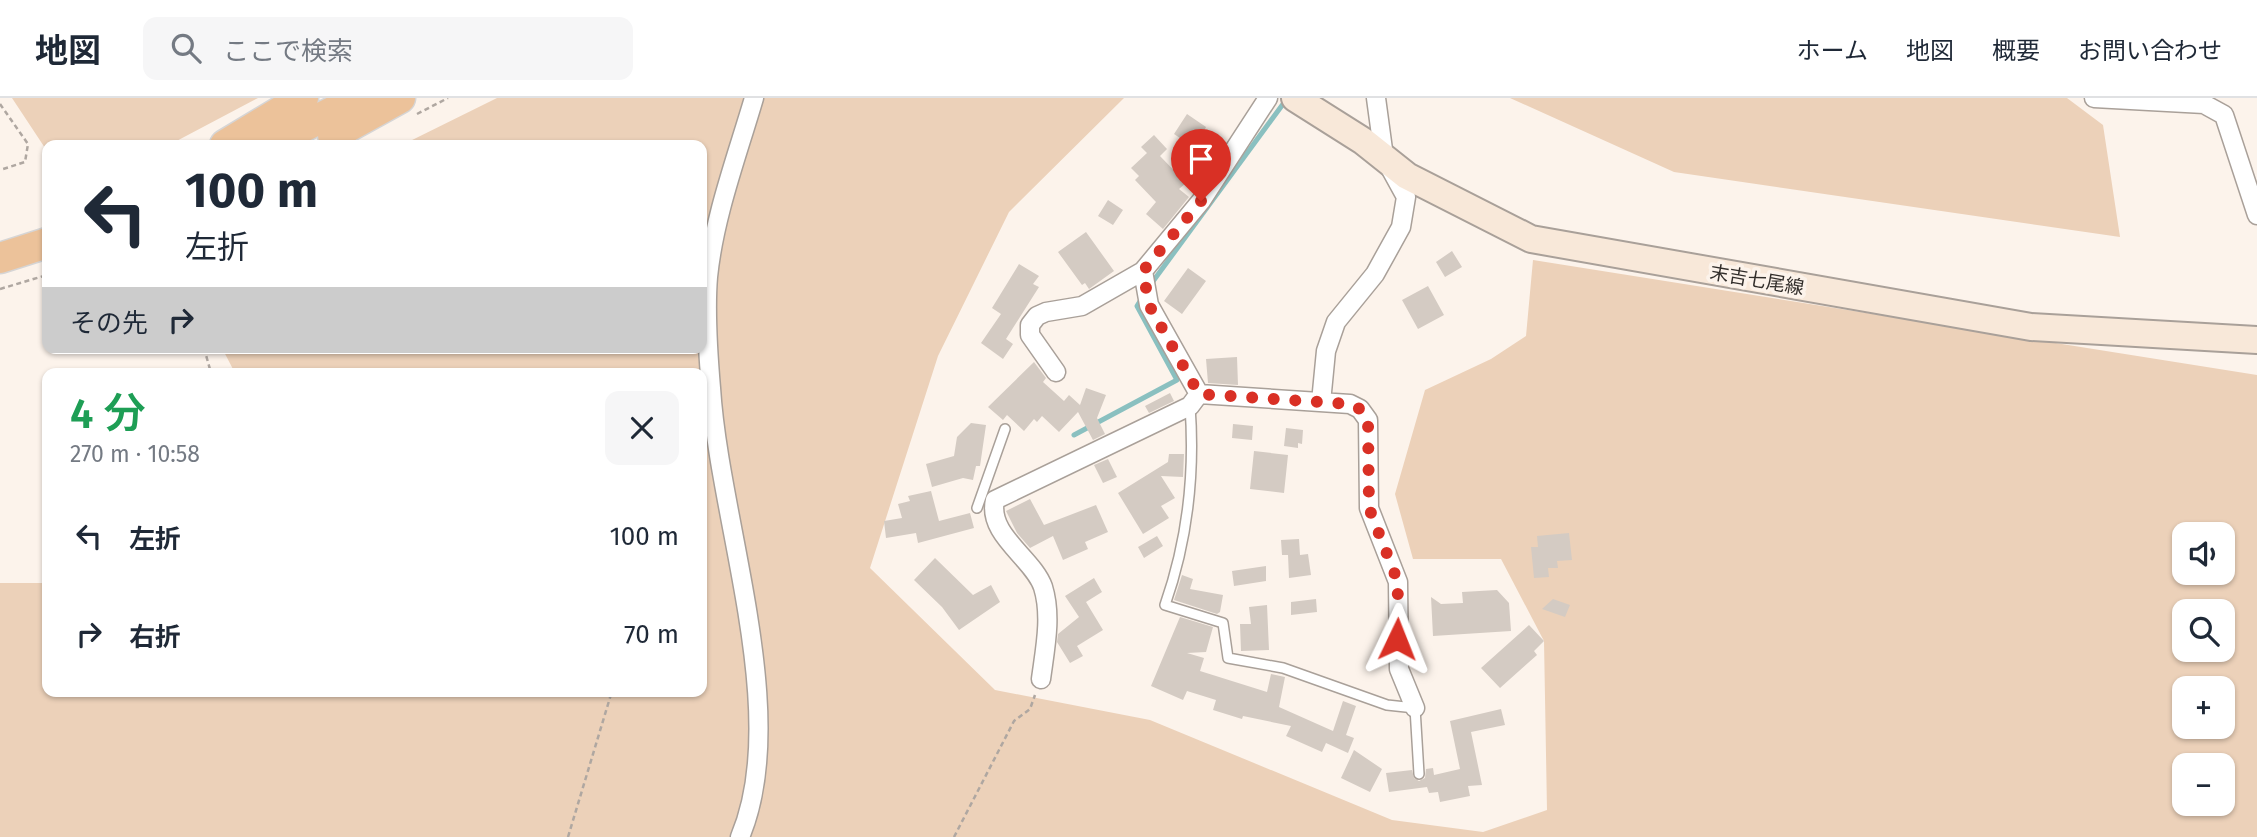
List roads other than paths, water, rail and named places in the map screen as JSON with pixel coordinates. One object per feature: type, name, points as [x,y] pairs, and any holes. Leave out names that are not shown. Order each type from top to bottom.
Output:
[{"type":"highway","points":[[233,140],[303,98]]},
{"type":"highway","points":[[277,140],[360,98]]},
{"type":"highway","points":[[321,140],[400,98]]},
{"type":"highway","points":[[0,258],[42,245]]},
{"type":"main road","name":"末吉七尾線","points":[[1295,98],[1384,157],[1407,176],[1449,200],[1531,239],[2031,327],[2257,340]]},
{"type":"street","points":[[740,837],[755,788],[758,759],[755,670],[725,495],[711,390],[708,278],[721,212],[754,98]]},
{"type":"street","points":[[1056,372],[1030,335],[1030,325],[1037,316],[1082,306],[1143,271],[1201,201],[1268,98]]},
{"type":"street","points":[[1321,402],[1326,351],[1336,322],[1375,274],[1401,227],[1406,197],[1384,157],[1376,98]]},
{"type":"street","points":[[2094,98],[2204,104],[2224,115],[2257,215]]},
{"type":"street","points":[[1143,271],[1149,305],[1194,400]]},
{"type":"street","points":[[1041,679],[1047,603],[1042,584],[1004,533],[993,510],[995,500],[1194,400],[1321,402],[1356,406],[1368,420],[1369,508],[1398,582],[1399,669],[1415,708]]},
{"type":"lane","points":[[1194,400],[1194,454],[1178,568],[1165,605],[1223,623],[1228,658],[1283,668],[1387,705],[1415,708],[1419,774]]},
{"type":"lane","points":[[995,500],[977,508],[1005,429]]},
{"type":"waterway","points":[[1151,284],[1286,100]]},
{"type":"waterway","points":[[1074,435],[1177,380],[1137,306],[1142,298]]}]
